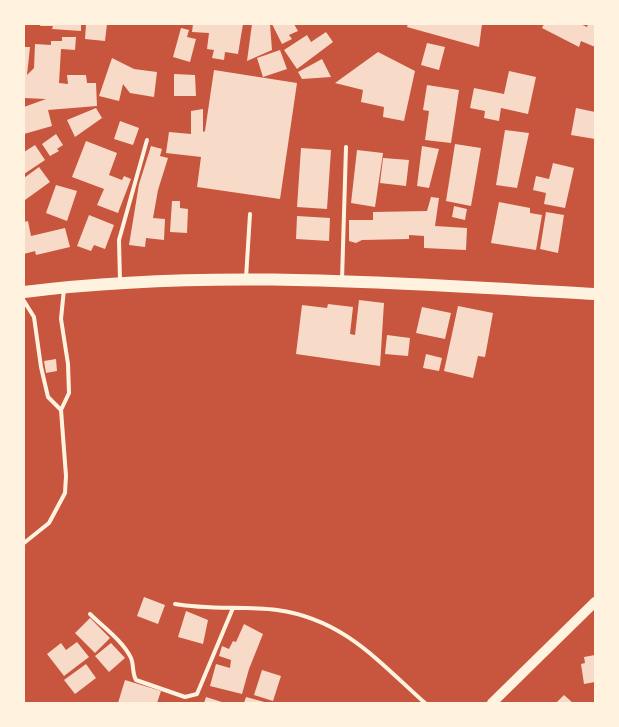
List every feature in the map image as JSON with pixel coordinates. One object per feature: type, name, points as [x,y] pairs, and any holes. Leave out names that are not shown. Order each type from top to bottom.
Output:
[{"type":"main road","points":[[24,292],[64,287],[120,284],[342,281],[595,294]]},
{"type":"main road","points":[[492,703],[595,602]]},
{"type":"lane","points":[[120,284],[119,240],[147,140]]},
{"type":"lane","points":[[342,281],[346,147]]},
{"type":"lane","points":[[246,281],[250,214]]},
{"type":"lane","points":[[24,543],[49,523],[65,493],[66,476],[61,410],[69,394],[68,364],[61,319],[64,287]]},
{"type":"lane","points":[[24,301],[34,317],[41,366],[48,397],[61,410]]},
{"type":"lane","points":[[174,604],[200,608],[276,610],[326,623],[359,645],[425,703]]},
{"type":"lane","points":[[90,614],[122,645],[131,658],[133,674],[136,680],[185,697],[197,694],[233,608]]},
{"type":"building","points":[[41,24],[81,24],[81,31],[52,29],[53,26],[40,26]]},
{"type":"building","points":[[86,24],[107,24],[105,41],[85,39]]},
{"type":"building","points":[[193,24],[243,24],[238,54],[225,52],[224,60],[212,58],[214,50],[207,49],[209,33],[192,32]]},
{"type":"building","points":[[252,24],[270,24],[272,50],[247,61]]},
{"type":"building","points":[[272,24],[294,24],[298,31],[289,35],[292,39],[282,44]]},
{"type":"building","points":[[408,24],[482,24],[479,47],[407,27]]},
{"type":"building","points":[[544,24],[580,24],[587,27],[588,24],[595,24],[595,47],[581,41],[579,47],[542,28]]},
{"type":"building","points":[[181,28],[189,30],[187,37],[196,39],[190,62],[173,57]]},
{"type":"building","points":[[326,32],[333,42],[297,69],[284,50],[307,35],[311,42]]},
{"type":"building","points":[[62,37],[76,37],[75,50],[61,49],[59,83],[68,84],[67,75],[86,75],[87,83],[96,83],[97,106],[48,110],[52,126],[24,134],[24,107],[46,99],[24,98],[24,47],[30,47],[27,75],[34,68],[35,44],[51,45],[51,41],[62,41]]},
{"type":"building","points":[[427,43],[445,47],[439,70],[421,65]]},
{"type":"building","points":[[280,50],[287,69],[263,77],[257,58]]},
{"type":"building","points":[[378,52],[415,71],[404,121],[383,117],[384,107],[361,102],[363,90],[335,83]]},
{"type":"building","points":[[112,58],[134,69],[157,72],[154,97],[130,93],[123,84],[119,101],[99,96]]},
{"type":"building","points":[[322,59],[331,77],[302,79],[298,72]]},
{"type":"building","points":[[214,70],[297,83],[280,199],[197,187],[201,157],[166,153],[169,132],[191,134],[191,111],[203,109],[203,132],[205,131]]},
{"type":"building","points":[[509,71],[536,77],[528,114],[501,108],[499,121],[484,118],[485,111],[470,108],[474,88],[504,94]]},
{"type":"building","points":[[174,74],[195,75],[196,96],[174,96]]},
{"type":"building","points":[[427,85],[459,90],[451,143],[425,140],[429,111],[423,110]]},
{"type":"building","points":[[96,108],[102,118],[75,137],[67,120]]},
{"type":"building","points":[[576,108],[595,112],[595,139],[571,135]]},
{"type":"building","points":[[120,121],[139,128],[133,145],[114,139]]},
{"type":"building","points":[[505,130],[529,133],[517,188],[496,185]]},
{"type":"building","points":[[56,134],[63,145],[57,149],[59,151],[50,156],[42,144]]},
{"type":"building","points":[[86,141],[117,153],[109,175],[122,180],[124,176],[131,179],[118,213],[97,205],[104,189],[72,177]]},
{"type":"building","points":[[455,144],[481,148],[471,206],[446,201]]},
{"type":"building","points":[[35,145],[45,160],[24,174],[24,152]]},
{"type":"building","points":[[151,146],[162,149],[160,156],[168,158],[158,190],[153,218],[165,219],[164,240],[146,238],[145,247],[129,245],[139,184]]},
{"type":"building","points":[[422,146],[439,149],[429,188],[417,186]]},
{"type":"building","points":[[301,148],[331,150],[327,209],[297,207]]},
{"type":"building","points":[[357,150],[383,153],[375,207],[351,203]]},
{"type":"building","points":[[383,158],[409,160],[406,186],[380,183]]},
{"type":"building","points":[[553,163],[574,168],[565,208],[544,204],[546,193],[533,190],[536,176],[549,179]]},
{"type":"building","points":[[39,167],[50,182],[25,200],[24,178]]},
{"type":"building","points":[[56,185],[77,191],[67,221],[46,213]]},
{"type":"building","points":[[431,197],[439,198],[435,226],[467,228],[466,250],[424,248],[424,236],[409,235],[409,239],[362,240],[356,243],[349,241],[349,220],[373,220],[373,212],[427,211]]},
{"type":"building","points":[[172,201],[180,201],[180,208],[188,209],[187,233],[170,232]]},
{"type":"building","points":[[499,202],[530,208],[530,213],[542,215],[536,250],[491,243]]},
{"type":"building","points":[[454,206],[467,209],[465,220],[452,217]]},
{"type":"building","points":[[546,212],[564,215],[558,253],[540,249]]},
{"type":"building","points":[[89,215],[114,225],[105,249],[94,245],[91,251],[77,246]]},
{"type":"building","points":[[297,216],[330,218],[329,241],[296,239]]},
{"type":"building","points":[[28,221],[31,236],[65,228],[70,247],[36,255],[35,251],[24,254],[24,222]]},
{"type":"building","points":[[359,300],[384,303],[380,366],[296,354],[302,305],[327,308],[328,304],[353,307],[350,334],[355,335]]},
{"type":"building","points":[[458,306],[493,313],[485,357],[478,356],[473,378],[444,371]]},
{"type":"building","points":[[422,307],[451,313],[445,339],[416,333]]},
{"type":"building","points":[[387,335],[410,338],[408,356],[385,354]]},
{"type":"building","points":[[426,354],[442,358],[439,371],[423,368]]},
{"type":"building","points":[[56,359],[57,371],[46,373],[44,361]]},
{"type":"building","points":[[144,597],[165,605],[158,624],[137,616]]},
{"type":"building","points":[[186,611],[208,620],[203,644],[178,637]]},
{"type":"building","points":[[90,618],[110,638],[95,653],[75,633]]},
{"type":"building","points":[[244,624],[263,634],[249,669],[242,694],[210,686],[216,664],[230,668],[231,660],[219,656],[222,646],[229,649],[233,641],[236,642]]},
{"type":"building","points":[[77,642],[89,657],[64,676],[47,654],[61,643],[66,650]]},
{"type":"building","points":[[111,643],[125,658],[109,672],[95,656]]},
{"type":"building","points":[[595,655],[595,682],[584,684],[581,664],[585,663],[584,657]]},
{"type":"building","points":[[86,664],[96,678],[75,694],[64,680]]},
{"type":"building","points":[[262,670],[281,676],[273,701],[254,695]]},
{"type":"building","points":[[125,680],[161,691],[157,703],[118,703]]},
{"type":"building","points":[[564,695],[573,703],[556,703]]},
{"type":"building","points":[[206,697],[225,703],[204,703]]},
{"type":"building","points":[[246,697],[268,703],[244,703]]}]
